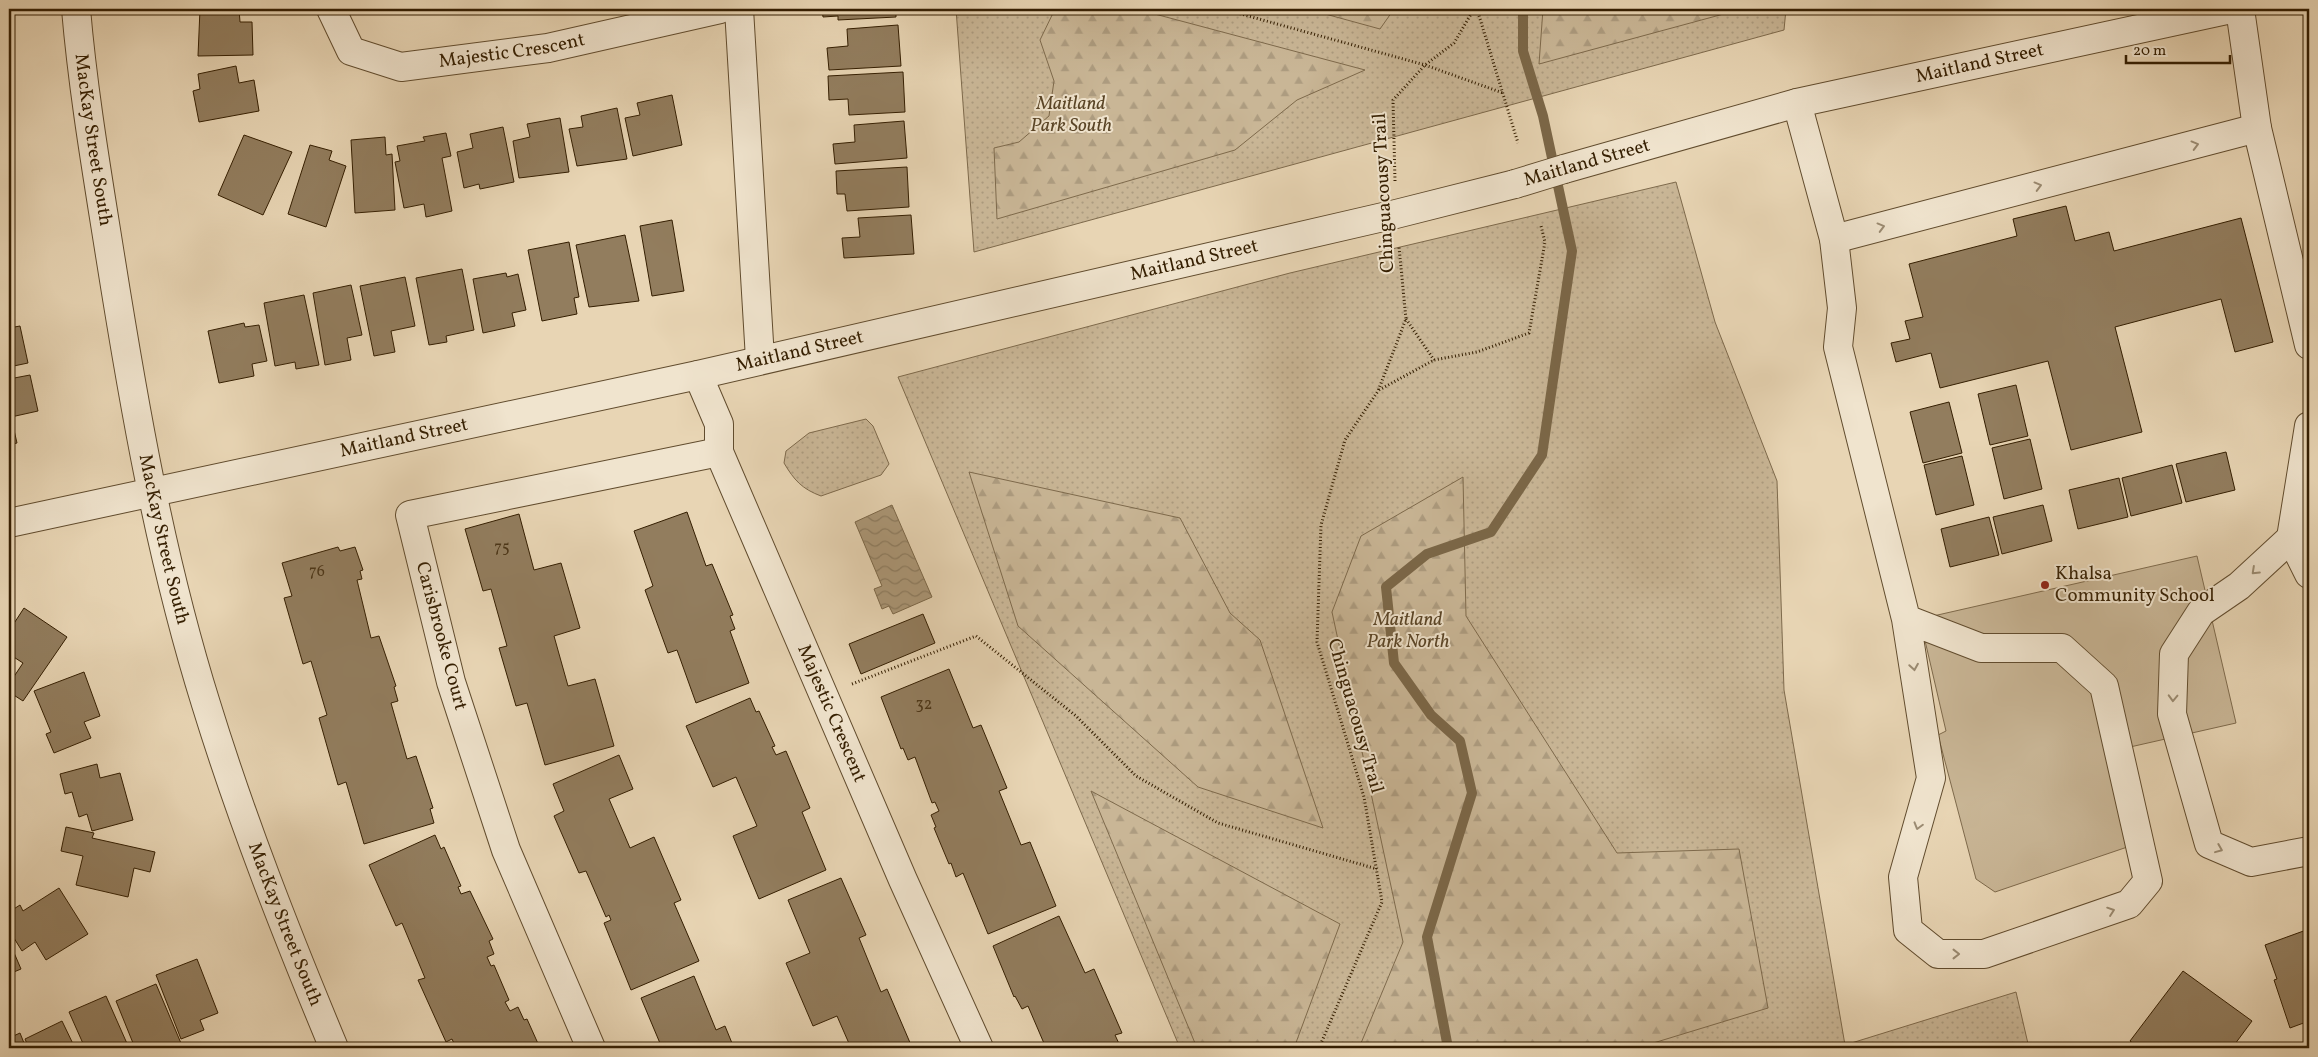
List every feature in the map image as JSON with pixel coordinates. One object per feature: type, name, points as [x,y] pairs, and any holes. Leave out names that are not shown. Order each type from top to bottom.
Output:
[{"type":"street","name":"MacKay Street South","points":[[76,9],[87,111],[142,447],[152,494],[206,703],[277,912],[334,1048]]},
{"type":"street","name":"Majestic Crescent","points":[[331,9],[352,52],[401,67],[548,48],[720,9]]},
{"type":"street","points":[[739,9],[760,359]]},
{"type":"street","name":"Maitland Street","points":[[9,523],[152,494],[424,432],[698,375],[760,359],[1396,214],[1515,184],[1797,103],[2231,9]]},
{"type":"street","points":[[2240,9],[2257,128],[2309,345]]},
{"type":"street","points":[[1797,103],[1834,239],[1842,308],[1838,347],[1906,619],[1931,778],[1903,877],[1908,930],[1938,954],[1984,954],[2129,904],[2148,881],[2104,686],[2062,648],[1982,648],[1906,619]]},
{"type":"street","points":[[1834,239],[2257,128]]},
{"type":"street","name":"Majestic Crescent","points":[[698,375],[718,424],[719,452],[823,696],[979,1048]]},
{"type":"street","points":[[2309,426],[2291,538],[2309,574]]},
{"type":"street","name":"Carisbrooke Court","points":[[591,1048],[506,850],[451,682],[410,515],[719,452]]},
{"type":"street","points":[[2291,538],[2239,586],[2201,612],[2174,654],[2172,714],[2209,844],[2252,862],[2309,851]]},
{"type":"path","points":[[1223,9],[1425,65],[1502,93]]},
{"type":"path","name":"Chinguacousy Trail","points":[[1319,1048],[1382,902],[1364,797],[1317,642],[1321,525],[1345,440],[1378,391],[1406,319],[1396,214],[1393,100],[1425,65],[1454,43],[1476,9]]},
{"type":"path","name":"Chinguacousy Trail","points":[[1476,9],[1518,143]]},
{"type":"path","name":"Chinguacousy Trail","points":[[1378,391],[1434,360],[1477,352],[1529,333],[1545,242],[1541,226]]},
{"type":"path","name":"Chinguacousy Trail","points":[[1406,319],[1434,360]]},
{"type":"path","points":[[823,696],[976,636],[1076,716],[1136,776],[1218,823],[1377,869]]},
{"type":"green space","name":"Maitland Park South","points":[[956,9],[1786,9],[1784,30],[974,252]]},
{"type":"green space","points":[[1055,9],[1136,9],[1365,70],[1297,100],[1235,150],[997,219],[994,148],[1019,142],[1049,116],[1054,81],[1040,40]]},
{"type":"green space","points":[[1307,9],[1394,9],[1380,29]]},
{"type":"green space","points":[[1543,9],[1742,9],[1539,64]]},
{"type":"green space","name":"Maitland Park North","points":[[1676,182],[1715,322],[1777,481],[1784,690],[1845,1045],[2016,992],[2029,1048],[1180,1048],[898,377],[1290,273]]},
{"type":"green space","points":[[866,419],[873,426],[889,464],[881,475],[821,496],[799,483],[784,463],[786,451],[809,433]]},
{"type":"green space","points":[[969,472],[1180,518],[1230,613],[1260,640],[1323,828],[1198,787],[1018,626]]},
{"type":"green space","points":[[1463,477],[1466,616],[1617,853],[1739,849],[1768,1008],[1637,1048],[1359,1048],[1403,942],[1332,612],[1361,536]]},
{"type":"green space","points":[[2197,556],[2236,723],[2108,752],[2145,841],[1995,892],[1976,879],[1938,735],[1946,731],[1920,619]]},
{"type":"green space","points":[[1091,791],[1340,924],[1294,1048],[1197,1048]]},
{"type":"water","points":[[892,505],[932,597],[893,614],[889,606],[882,609],[874,589],[882,586],[855,522]]},
{"type":"building","points":[[200,9],[239,9],[240,22],[252,22],[253,55],[198,56]]},
{"type":"building","points":[[822,9],[896,9],[896,17],[838,20],[838,16],[823,17]]},
{"type":"building","points":[[1837,9],[1857,9],[1838,13]]},
{"type":"building","points":[[898,25],[901,66],[829,70],[827,48],[848,46],[847,29]]},
{"type":"building","points":[[236,66],[239,83],[254,80],[259,111],[199,122],[193,91],[200,89],[198,74]]},
{"type":"building","points":[[903,72],[905,112],[849,115],[848,99],[829,100],[828,76]]},
{"type":"building","points":[[672,95],[682,145],[633,156],[625,118],[640,115],[637,103]]},
{"type":"building","points":[[617,108],[627,159],[577,166],[569,129],[583,127],[581,116]]},
{"type":"building","points":[[560,118],[569,172],[519,178],[513,141],[530,137],[527,124]]},
{"type":"building","points":[[904,121],[907,158],[835,164],[833,144],[855,142],[854,125]]},
{"type":"building","points":[[503,127],[514,182],[480,189],[479,184],[464,188],[457,152],[473,148],[470,134]]},
{"type":"building","points":[[446,133],[451,156],[442,158],[452,211],[426,217],[424,204],[404,208],[395,162],[400,161],[397,146],[425,141],[423,137]]},
{"type":"building","points":[[244,135],[292,152],[263,215],[218,195]]},
{"type":"building","points":[[385,137],[386,155],[392,154],[395,210],[355,213],[351,140]]},
{"type":"building","points":[[310,145],[332,151],[329,160],[346,166],[326,227],[288,214]]},
{"type":"building","points":[[907,167],[909,207],[847,211],[845,194],[837,194],[836,171]]},
{"type":"building","points":[[2066,206],[2075,241],[2109,232],[2114,251],[2241,218],[2273,342],[2235,352],[2221,299],[2115,327],[2142,432],[2071,450],[2048,361],[1940,388],[1931,353],[1896,362],[1891,343],[1910,339],[1905,321],[1923,317],[1909,264],[2017,236],[2013,219]]},
{"type":"building","points":[[911,215],[914,254],[844,258],[842,238],[860,237],[858,218]]},
{"type":"building","points":[[672,220],[684,291],[652,296],[640,226]]},
{"type":"building","points":[[625,235],[639,301],[589,307],[576,245]]},
{"type":"building","points":[[569,242],[579,297],[574,298],[577,314],[542,321],[528,250]]},
{"type":"building","points":[[462,269],[474,330],[446,336],[447,342],[429,345],[416,278]]},
{"type":"building","points":[[506,273],[507,277],[518,274],[526,310],[512,313],[515,326],[483,333],[473,279]]},
{"type":"building","points":[[405,277],[415,326],[391,331],[395,352],[374,356],[360,286]]},
{"type":"building","points":[[351,285],[362,335],[347,338],[351,360],[325,365],[313,293]]},
{"type":"building","points":[[304,295],[319,365],[296,369],[295,362],[275,366],[264,303]]},
{"type":"building","points":[[244,323],[245,327],[259,325],[267,361],[252,364],[254,376],[219,383],[208,331]]},
{"type":"building","points":[[20,326],[28,363],[9,367],[9,328]]},
{"type":"building","points":[[30,375],[38,411],[11,417],[17,443],[9,445],[9,379]]},
{"type":"building","points":[[2016,385],[2028,436],[1990,445],[1978,394]]},
{"type":"building","points":[[1949,402],[1962,453],[1923,463],[1910,412]]},
{"type":"building","points":[[2030,439],[2042,489],[2004,499],[1992,448]]},
{"type":"building","points":[[2226,452],[2235,490],[2186,502],[2176,464]]},
{"type":"building","points":[[1962,456],[1974,505],[1936,515],[1924,465]]},
{"type":"building","points":[[2172,465],[2182,503],[2131,516],[2122,478]]},
{"type":"building","points":[[2119,478],[2128,517],[2078,529],[2069,490]]},
{"type":"building","points":[[2043,505],[2052,541],[2002,554],[1993,517]]},
{"type":"building","points":[[687,512],[706,566],[712,564],[733,615],[730,616],[735,629],[730,631],[749,683],[696,703],[677,650],[668,653],[645,590],[653,586],[634,531]]},
{"type":"building","points":[[519,514],[534,570],[561,563],[580,628],[554,636],[568,686],[595,679],[614,746],[545,765],[527,703],[516,706],[499,648],[507,646],[491,589],[483,591],[465,529]]},
{"type":"building","points":[[1989,517],[1999,555],[1950,567],[1941,529]]},
{"type":"building","points":[[338,547],[340,551],[355,547],[363,570],[360,571],[362,579],[357,580],[371,638],[379,636],[396,686],[394,687],[398,701],[391,703],[407,759],[416,756],[433,808],[430,809],[434,823],[364,844],[346,782],[338,785],[319,718],[327,715],[311,661],[303,664],[284,598],[292,596],[282,563]]},
{"type":"building","points":[[24,608],[67,637],[23,701],[9,692],[9,684],[23,663],[9,654],[9,631]]},
{"type":"building","points":[[923,614],[935,643],[861,674],[849,644]]},
{"type":"building","points":[[949,669],[973,728],[981,725],[1007,788],[999,791],[1021,845],[1030,842],[1056,906],[988,934],[963,873],[956,877],[951,863],[949,864],[934,828],[936,827],[931,815],[939,811],[935,802],[932,803],[915,757],[908,760],[903,748],[901,749],[881,697]]},
{"type":"building","points":[[84,672],[100,716],[84,722],[91,738],[54,753],[46,734],[51,732],[34,691]]},
{"type":"building","points":[[750,698],[756,712],[759,711],[775,746],[772,747],[776,755],[786,751],[810,808],[802,812],[826,870],[759,899],[733,836],[757,826],[736,777],[713,787],[686,726]]},
{"type":"building","points":[[619,755],[633,789],[609,799],[630,848],[654,837],[681,900],[674,903],[699,961],[631,990],[604,923],[611,920],[609,915],[606,917],[586,871],[579,873],[554,816],[564,811],[553,784]]},
{"type":"building","points":[[97,764],[100,778],[120,773],[133,820],[92,831],[87,814],[79,817],[72,792],[65,794],[60,774]]},
{"type":"building","points":[[66,827],[94,833],[92,838],[155,852],[150,872],[134,868],[128,897],[76,885],[83,856],[61,851]]},
{"type":"building","points":[[435,835],[441,849],[444,847],[461,886],[458,887],[461,894],[470,891],[493,939],[489,941],[494,954],[487,957],[491,966],[494,965],[509,1000],[505,1002],[510,1011],[518,1007],[524,1020],[527,1019],[540,1048],[456,1048],[452,1039],[446,1042],[418,980],[425,978],[402,923],[396,926],[369,865]]},
{"type":"building","points":[[841,878],[866,935],[859,938],[881,992],[887,989],[911,1045],[903,1048],[851,1048],[837,1016],[813,1026],[786,963],[810,953],[788,900]]},
{"type":"building","points":[[59,888],[88,934],[46,960],[35,942],[22,951],[9,930],[9,912],[20,905],[23,911]]},
{"type":"building","points":[[1059,916],[1085,973],[1094,969],[1122,1033],[1115,1035],[1121,1048],[1046,1048],[1028,1006],[1022,1009],[1014,997],[993,946]]},
{"type":"building","points":[[2309,929],[2309,1021],[2290,1028],[2274,980],[2277,979],[2265,945]]},
{"type":"building","points":[[9,941],[21,969],[9,974]]},
{"type":"building","points":[[197,959],[218,1013],[200,1020],[204,1030],[181,1039],[156,975]]},
{"type":"building","points":[[2183,971],[2252,1021],[2232,1048],[2139,1048],[2130,1041]]},
{"type":"building","points":[[694,976],[716,1030],[725,1026],[734,1048],[662,1048],[641,998]]},
{"type":"building","points":[[156,984],[183,1048],[135,1048],[116,1001]]},
{"type":"building","points":[[106,996],[129,1048],[85,1048],[69,1012]]},
{"type":"building","points":[[62,1021],[75,1048],[29,1048],[25,1039]]},
{"type":"building","points":[[20,1033],[26,1048],[9,1048],[9,1038]]},
{"type":"waterway","points":[[1448,1048],[1427,937],[1472,793],[1460,741],[1431,715],[1394,663],[1386,587],[1427,554],[1491,532],[1542,455],[1572,251],[1543,116],[1523,51],[1523,9]]},
{"type":"place","name":"Khalsa Community School","points":[[2045,585]]}]
